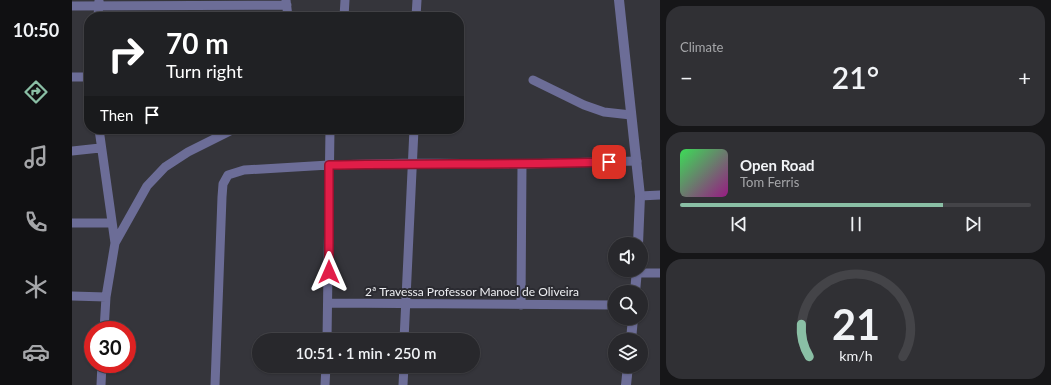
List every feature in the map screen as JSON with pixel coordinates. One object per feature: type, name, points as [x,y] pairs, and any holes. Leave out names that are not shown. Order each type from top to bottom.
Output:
[{"type":"street","points":[[344,12],[345,0]]},
{"type":"street","points":[[416,12],[417,0]]},
{"type":"street","points":[[619,0],[640,196],[638,237]]},
{"type":"street","points":[[72,6],[99,3],[287,3]]},
{"type":"street","points":[[72,77],[84,76]]},
{"type":"street","points":[[533,80],[584,105],[604,112],[631,115]]},
{"type":"street","points":[[99,134],[100,148],[115,244],[106,297],[105,321]]},
{"type":"street","points":[[115,244],[147,186],[165,167],[188,152],[224,134]]},
{"type":"street","points":[[327,333],[329,303],[330,134]]},
{"type":"street","points":[[404,333],[414,134]]},
{"type":"street","points":[[72,151],[100,148]]},
{"type":"street","points":[[215,385],[223,184],[228,175],[244,170],[329,165],[637,162]]},
{"type":"street","points":[[521,305],[522,164]]},
{"type":"street","points":[[640,196],[660,195]]},
{"type":"street","points":[[72,223],[112,223]]},
{"type":"street","points":[[648,272],[660,273]]},
{"type":"street","points":[[72,296],[106,297]]},
{"type":"street","name":"2ª Travessa Professor Manoel de Oliveira","points":[[329,303],[608,306]]},
{"type":"street","points":[[101,385],[102,373]]},
{"type":"street","points":[[325,385],[326,373]]},
{"type":"street","points":[[403,385],[404,373]]},
{"type":"street","points":[[626,385],[627,373]]},
{"type":"route","points":[[329,272],[329,165],[609,162]]}]
